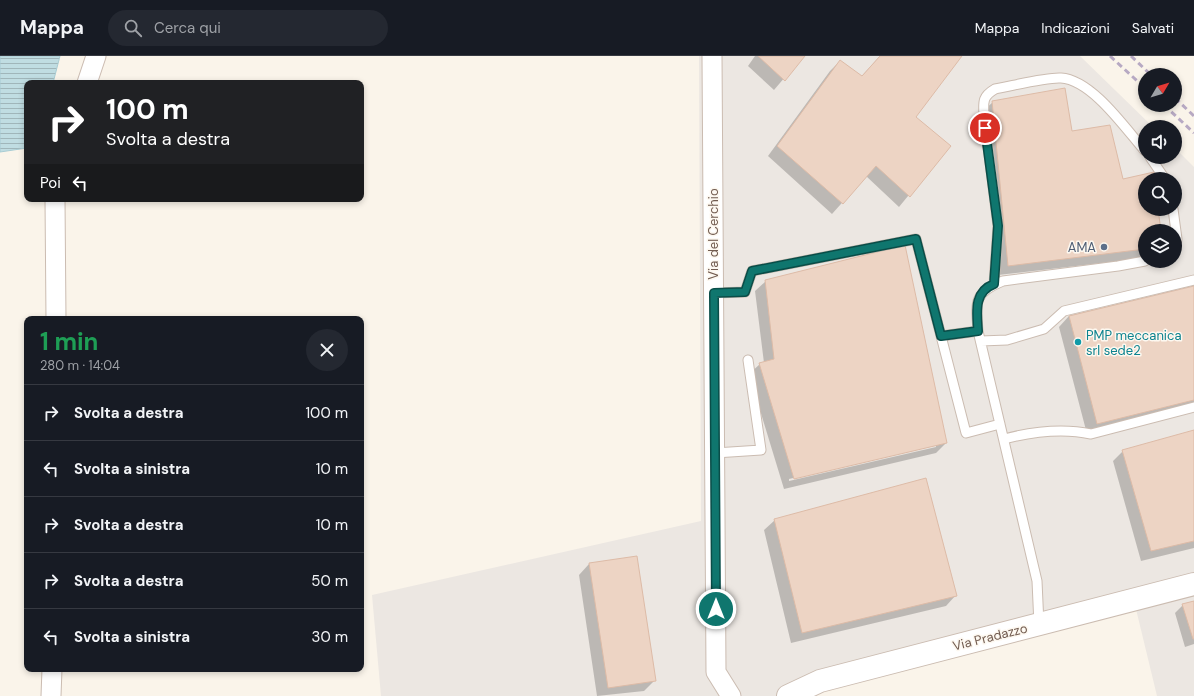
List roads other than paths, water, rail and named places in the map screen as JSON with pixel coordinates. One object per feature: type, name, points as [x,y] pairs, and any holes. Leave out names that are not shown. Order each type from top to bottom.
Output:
[{"type":"street","points":[[88,80],[96,56]]},
{"type":"street","name":"Via del Cerchio","points":[[712,56],[716,672],[731,696]]},
{"type":"street","points":[[55,202],[56,316]]},
{"type":"street","name":"Via Pradazzo","points":[[788,696],[820,680],[1194,584]]},
{"type":"street","points":[[51,696],[52,672]]},
{"type":"lane","points":[[994,284],[998,226],[984,115],[983,100],[987,93],[995,89],[1060,78],[1074,80],[1102,102],[1138,143]]},
{"type":"lane","points":[[714,293],[745,292],[752,271],[916,239],[966,433],[1000,424]]},
{"type":"lane","points":[[1039,625],[1037,581],[978,331],[976,307],[980,295],[994,284],[1003,281],[1138,262]]},
{"type":"lane","points":[[981,340],[1007,340],[1044,329],[1064,311],[1194,280]]},
{"type":"lane","points":[[941,336],[978,331]]},
{"type":"lane","points":[[715,453],[761,450],[748,360]]},
{"type":"lane","points":[[1004,439],[1022,435],[1076,431],[1091,434],[1194,407]]},
{"type":"water","points":[[0,56],[60,56],[54,80],[24,80],[24,148],[0,152]]},
{"type":"railway","points":[[1110,56],[1138,82]]},
{"type":"railway","points":[[1131,56],[1144,68]]},
{"type":"railway","points":[[1182,105],[1194,116]]},
{"type":"railway","points":[[1172,112],[1194,133]]},
{"type":"place","name":"AMA","points":[[1104,247]]},
{"type":"place","name":"PMP meccanica srl sede2","points":[[1078,342]]}]
